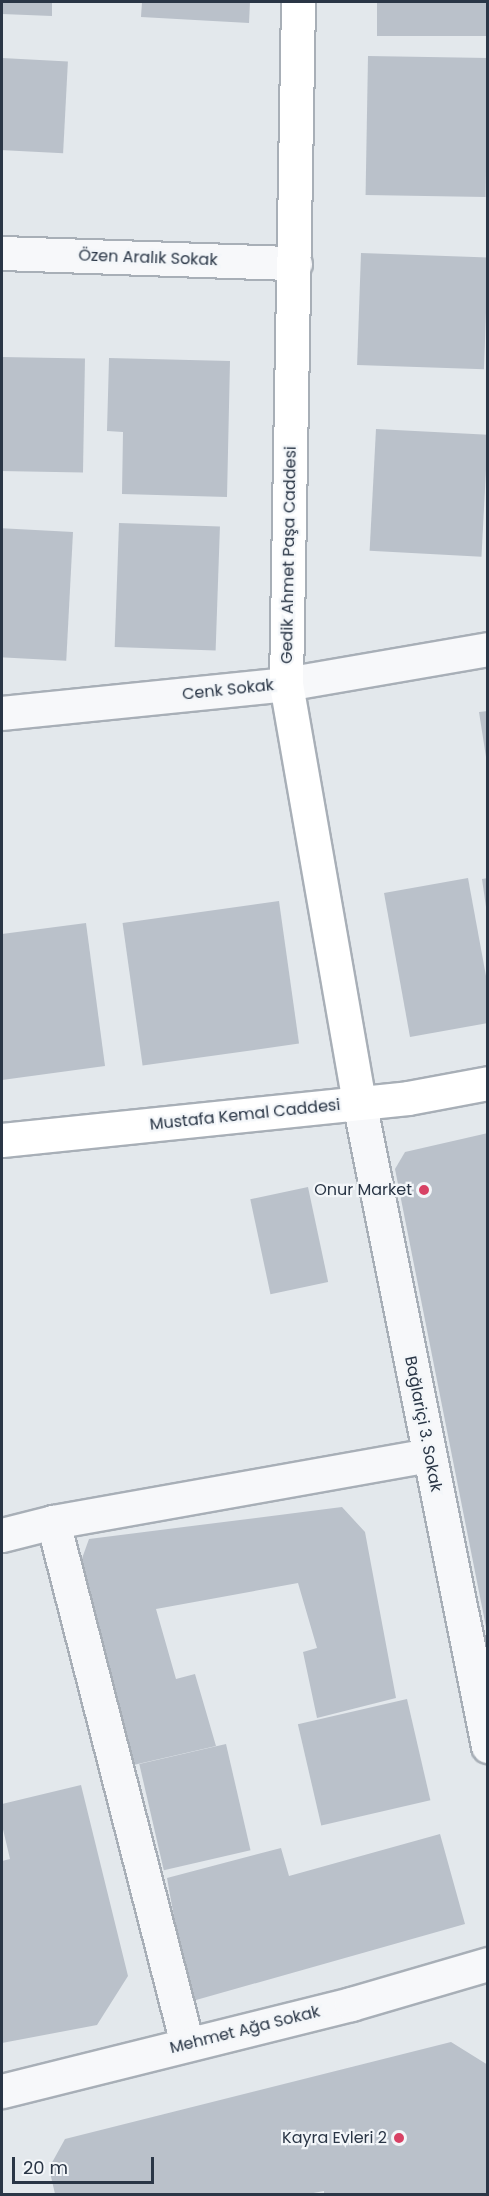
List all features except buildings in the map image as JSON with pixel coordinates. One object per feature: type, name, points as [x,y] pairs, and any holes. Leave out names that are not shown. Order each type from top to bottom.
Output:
[{"type":"street","name":"Gedik Ahmet Paşa Caddesi","points":[[298,2],[296,263],[286,684],[359,1102]]},
{"type":"street","name":"Özen Aralık Sokak","points":[[2,253],[296,263]]},
{"type":"street","name":"Cenk Sokak","points":[[2,713],[286,684],[488,649]]},
{"type":"street","name":"Mustafa Kemal Caddesi","points":[[2,1140],[359,1102],[488,1083]]},
{"type":"street","name":"Bağlariçi 3. Sokak","points":[[359,1102],[488,1746]]},
{"type":"street","points":[[2,1535],[53,1522],[429,1455]]},
{"type":"street","points":[[53,1522],[187,2044]]},
{"type":"street","name":"Mehmet Ağa Sokak","points":[[2,2091],[351,2004],[488,1964]]},
{"type":"place","name":"Onur Market","points":[[424,1190]]},
{"type":"place","name":"Kayra Evleri 2","points":[[399,2138]]}]
